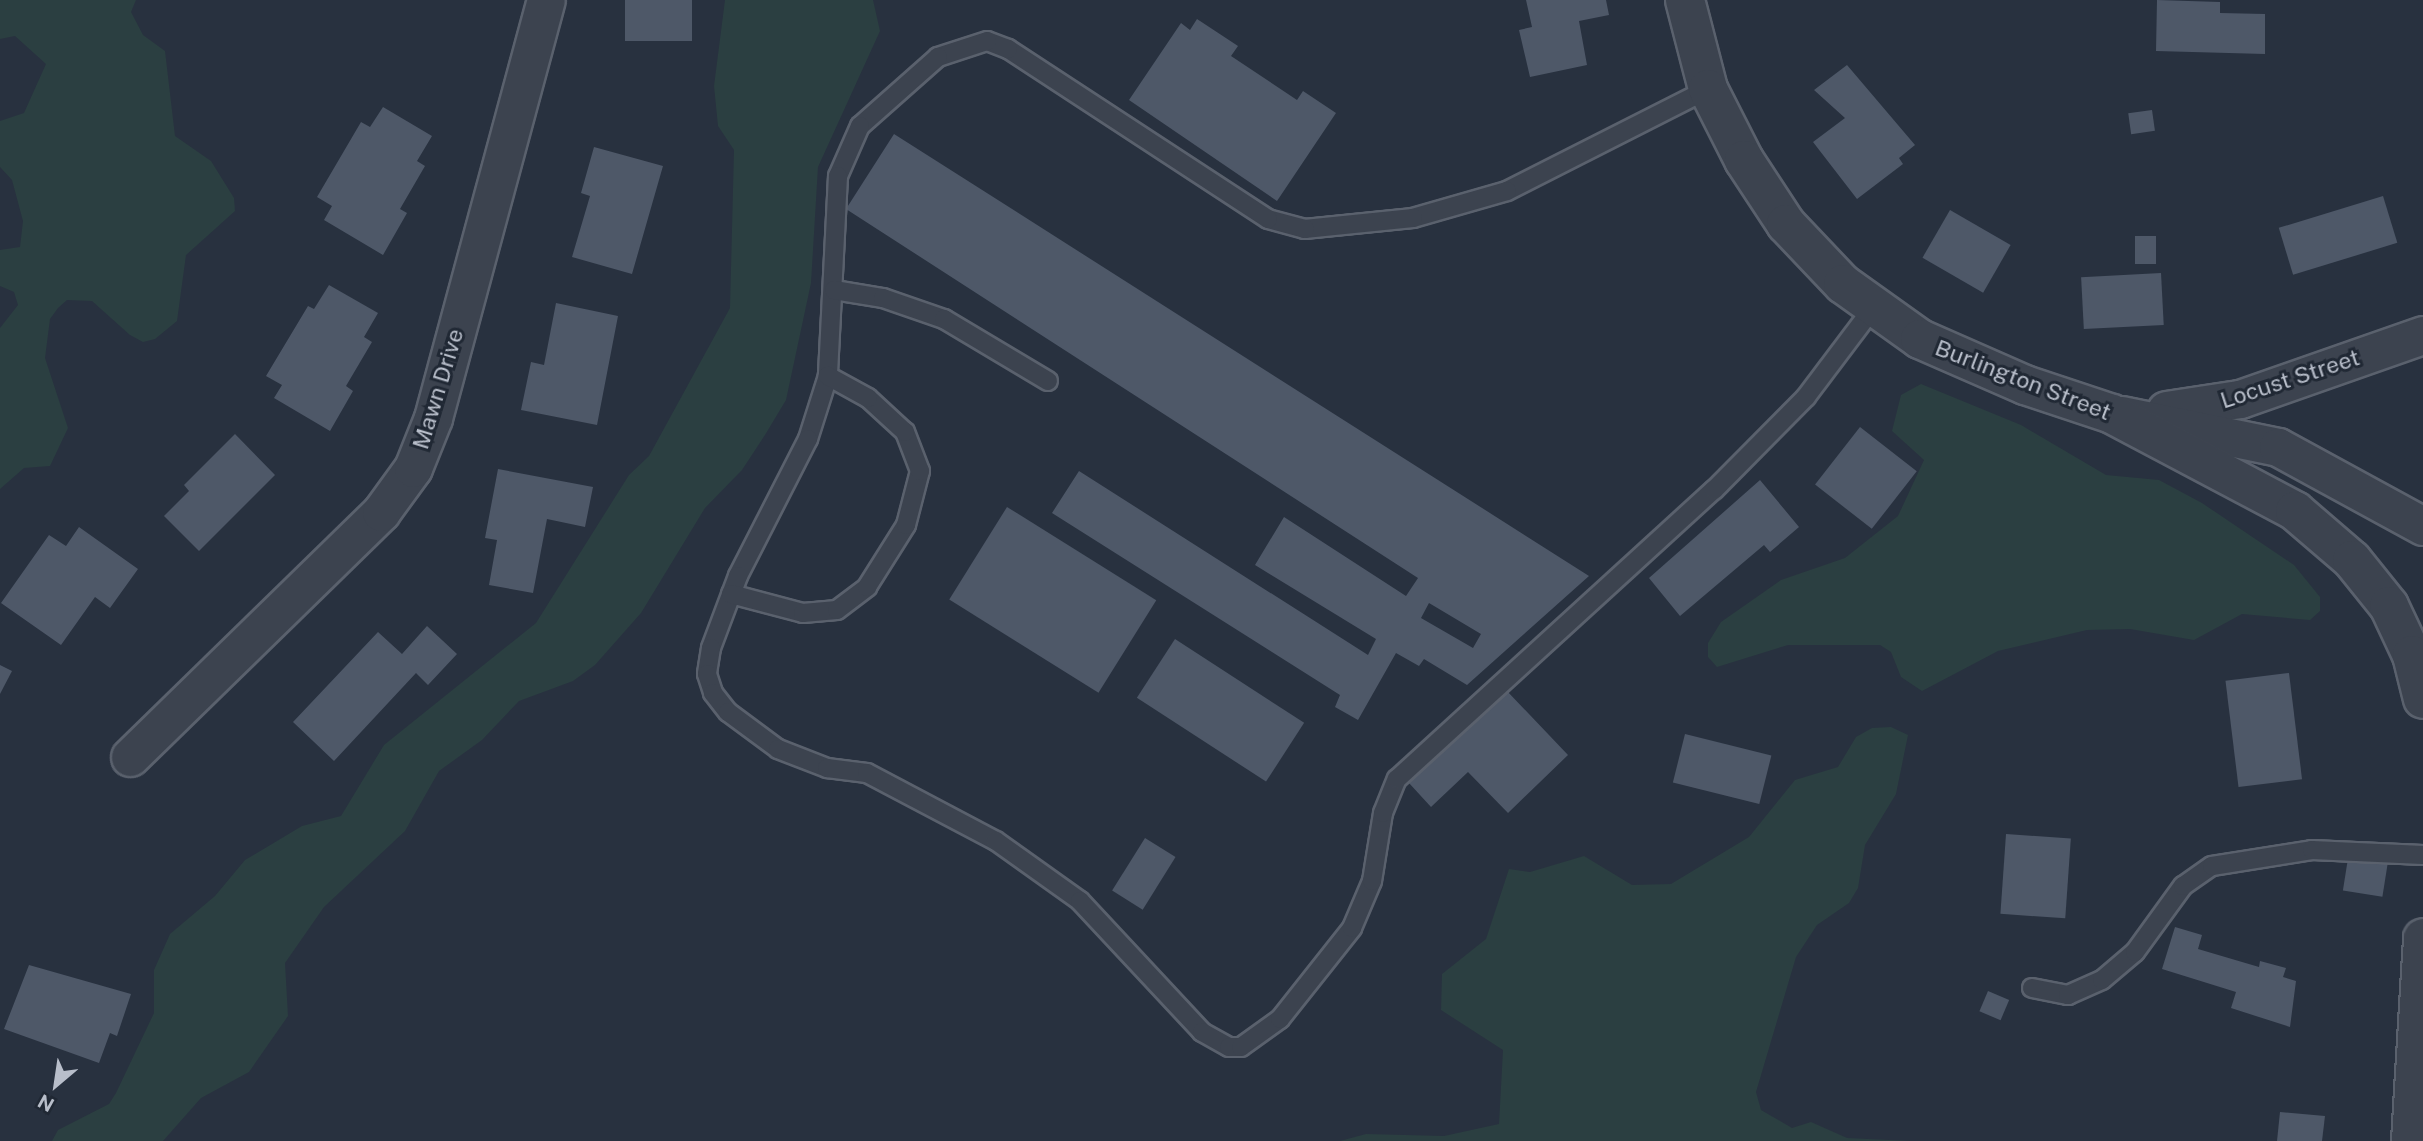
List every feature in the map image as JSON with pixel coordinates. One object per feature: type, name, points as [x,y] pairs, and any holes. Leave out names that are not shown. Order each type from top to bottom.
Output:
[{"type":"street","name":"Mawn Drive","points":[[130,757],[380,512],[412,468],[433,418],[546,0]]},
{"type":"street","name":"Burlington Street","points":[[1685,0],[1708,89],[1763,194],[1815,257],[1873,308],[1952,354],[2112,414],[2270,495],[2336,544],[2389,606],[2412,655],[2423,699]]},
{"type":"street","name":"Locust Street","points":[[2112,414],[2240,399],[2423,335]]},
{"type":"street","points":[[2112,414],[2278,447],[2423,526]]},
{"type":"street","points":[[2411,1141],[2423,938]]},
{"type":"lane","points":[[1708,89],[1554,171],[1461,208],[1305,229],[1268,219],[1031,61],[987,41],[960,46],[913,76],[860,126],[838,176],[831,217],[834,290],[828,376],[808,439],[731,594],[707,674],[728,712],[778,749],[827,768],[867,773],[996,841],[1080,901],[1202,1032],[1229,1047],[1241,1047],[1280,1019],[1352,928],[1371,881],[1382,813],[1397,779],[1714,490],[1806,397],[1873,308]]},
{"type":"lane","points":[[834,290],[883,298],[944,319],[1048,381]]},
{"type":"lane","points":[[731,594],[803,613],[837,610],[867,587],[906,525],[920,471],[905,432],[867,398],[828,376]]},
{"type":"lane","points":[[2032,988],[2068,995],[2102,980],[2135,952],[2183,886],[2212,866],[2312,850],[2423,855]]},
{"type":"green space","points":[[0,0],[136,0],[131,12],[143,35],[165,51],[175,136],[211,161],[234,198],[235,211],[186,255],[177,321],[155,339],[143,342],[130,335],[92,301],[67,300],[58,308],[50,319],[45,358],[68,428],[50,466],[24,468],[0,489],[0,328],[18,305],[14,292],[0,286],[0,250],[20,247],[23,221],[12,180],[0,167],[0,121],[24,113],[46,64],[15,36],[0,39]]},
{"type":"green space","points":[[725,0],[873,0],[880,31],[818,167],[811,283],[786,400],[742,470],[705,508],[641,613],[595,665],[573,681],[519,701],[482,740],[439,771],[405,831],[324,907],[285,963],[288,1016],[249,1072],[201,1098],[163,1141],[52,1141],[58,1130],[109,1104],[116,1093],[154,1013],[154,970],[170,934],[215,896],[245,860],[302,826],[341,816],[384,745],[536,623],[629,475],[649,456],[730,308],[734,150],[718,126],[714,86]]},
{"type":"green space","points":[[1921,384],[2021,425],[2106,475],[2159,480],[2202,503],[2294,565],[2320,597],[2320,611],[2310,620],[2242,614],[2194,640],[2130,629],[2087,630],[1998,651],[1922,691],[1901,677],[1891,652],[1880,645],[1788,645],[1717,667],[1708,657],[1708,643],[1721,622],[1781,580],[1845,558],[1898,516],[1924,460],[1892,431],[1901,395]]},
{"type":"green space","points":[[1891,727],[1908,735],[1896,794],[1865,845],[1858,888],[1849,903],[1817,925],[1796,957],[1756,1092],[1761,1110],[1792,1128],[1811,1122],[1847,1138],[1911,1141],[1340,1141],[1366,1134],[1444,1136],[1499,1124],[1503,1050],[1441,1010],[1442,974],[1486,939],[1509,869],[1530,872],[1584,856],[1632,885],[1671,884],[1749,837],[1795,780],[1838,767],[1856,737],[1872,728]]},
{"type":"building","points":[[625,0],[692,0],[692,41],[625,41]]},
{"type":"building","points":[[1526,0],[1606,0],[1609,15],[1579,21],[1587,65],[1530,77],[1519,30],[1532,27]]},
{"type":"building","points":[[2157,0],[2220,2],[2220,13],[2265,14],[2265,54],[2156,51]]},
{"type":"building","points":[[1197,19],[1238,46],[1231,56],[1297,100],[1303,91],[1336,113],[1277,201],[1129,100],[1181,23],[1190,30]]},
{"type":"building","points":[[1847,65],[1915,145],[1899,158],[1903,164],[1857,199],[1813,142],[1845,118],[1814,90]]},
{"type":"building","points":[[383,107],[432,136],[417,161],[425,166],[400,209],[407,213],[383,255],[324,220],[332,206],[317,197],[361,122],[370,127]]},
{"type":"building","points":[[2152,110],[2155,131],[2131,134],[2128,113]]},
{"type":"building","points":[[894,134],[1589,576],[1467,685],[1424,659],[1419,666],[1396,653],[1358,720],[1335,707],[1340,695],[1052,513],[1079,471],[1368,655],[1376,639],[1255,565],[1284,517],[1406,596],[1418,578],[846,209]],"holes":[[[1429,603],[1481,634],[1473,648],[1421,618]]]},
{"type":"building","points":[[594,147],[663,166],[632,274],[572,257],[590,196],[581,193]]},
{"type":"building","points":[[2383,196],[2397,243],[2293,275],[2279,228]]},
{"type":"building","points":[[1950,210],[2011,245],[1983,293],[1922,258]]},
{"type":"building","points":[[2135,236],[2156,236],[2156,264],[2135,264]]},
{"type":"building","points":[[2161,273],[2164,325],[2084,329],[2081,277]]},
{"type":"building","points":[[329,285],[378,313],[364,337],[372,342],[346,386],[353,391],[330,431],[274,398],[282,385],[266,376],[308,306],[314,309]]},
{"type":"building","points":[[556,303],[618,316],[597,425],[521,410],[531,362],[544,365]]},
{"type":"building","points":[[1860,427],[1917,471],[1872,529],[1815,485]]},
{"type":"building","points":[[235,434],[275,475],[199,551],[164,516],[189,491],[184,485]]},
{"type":"building","points":[[498,469],[593,487],[585,527],[547,519],[533,593],[489,585],[497,540],[485,538]]},
{"type":"building","points":[[1760,480],[1799,527],[1770,552],[1764,545],[1680,616],[1649,578]]},
{"type":"building","points":[[1007,507],[1156,600],[1098,693],[949,599]]},
{"type":"building","points":[[79,527],[138,569],[110,608],[95,597],[61,645],[1,603],[49,535],[66,546]]},
{"type":"building","points":[[427,626],[457,654],[428,685],[416,673],[334,761],[293,722],[378,632],[402,654]]},
{"type":"building","points":[[1175,639],[1304,723],[1266,782],[1137,698]]},
{"type":"building","points":[[0,665],[12,671],[0,694]]},
{"type":"building","points":[[2289,673],[2302,779],[2239,787],[2225,681]]},
{"type":"building","points":[[1506,690],[1568,755],[1508,813],[1468,772],[1431,807],[1409,783]]},
{"type":"building","points":[[1685,734],[1771,756],[1759,804],[1673,783]]},
{"type":"building","points":[[2006,834],[2071,839],[2065,918],[2000,914]]},
{"type":"building","points":[[1145,838],[1176,857],[1143,910],[1112,891]]},
{"type":"building","points":[[2349,852],[2389,858],[2382,897],[2343,891]]},
{"type":"building","points":[[2175,927],[2202,935],[2198,949],[2259,967],[2260,961],[2286,968],[2283,977],[2296,981],[2290,1027],[2231,1008],[2236,992],[2162,969]]},
{"type":"building","points":[[29,965],[131,994],[117,1036],[110,1033],[99,1063],[4,1029]]},
{"type":"building","points":[[1988,991],[2009,1000],[2001,1020],[1979,1011]]},
{"type":"building","points":[[2280,1112],[2325,1116],[2322,1141],[2277,1141]]}]
